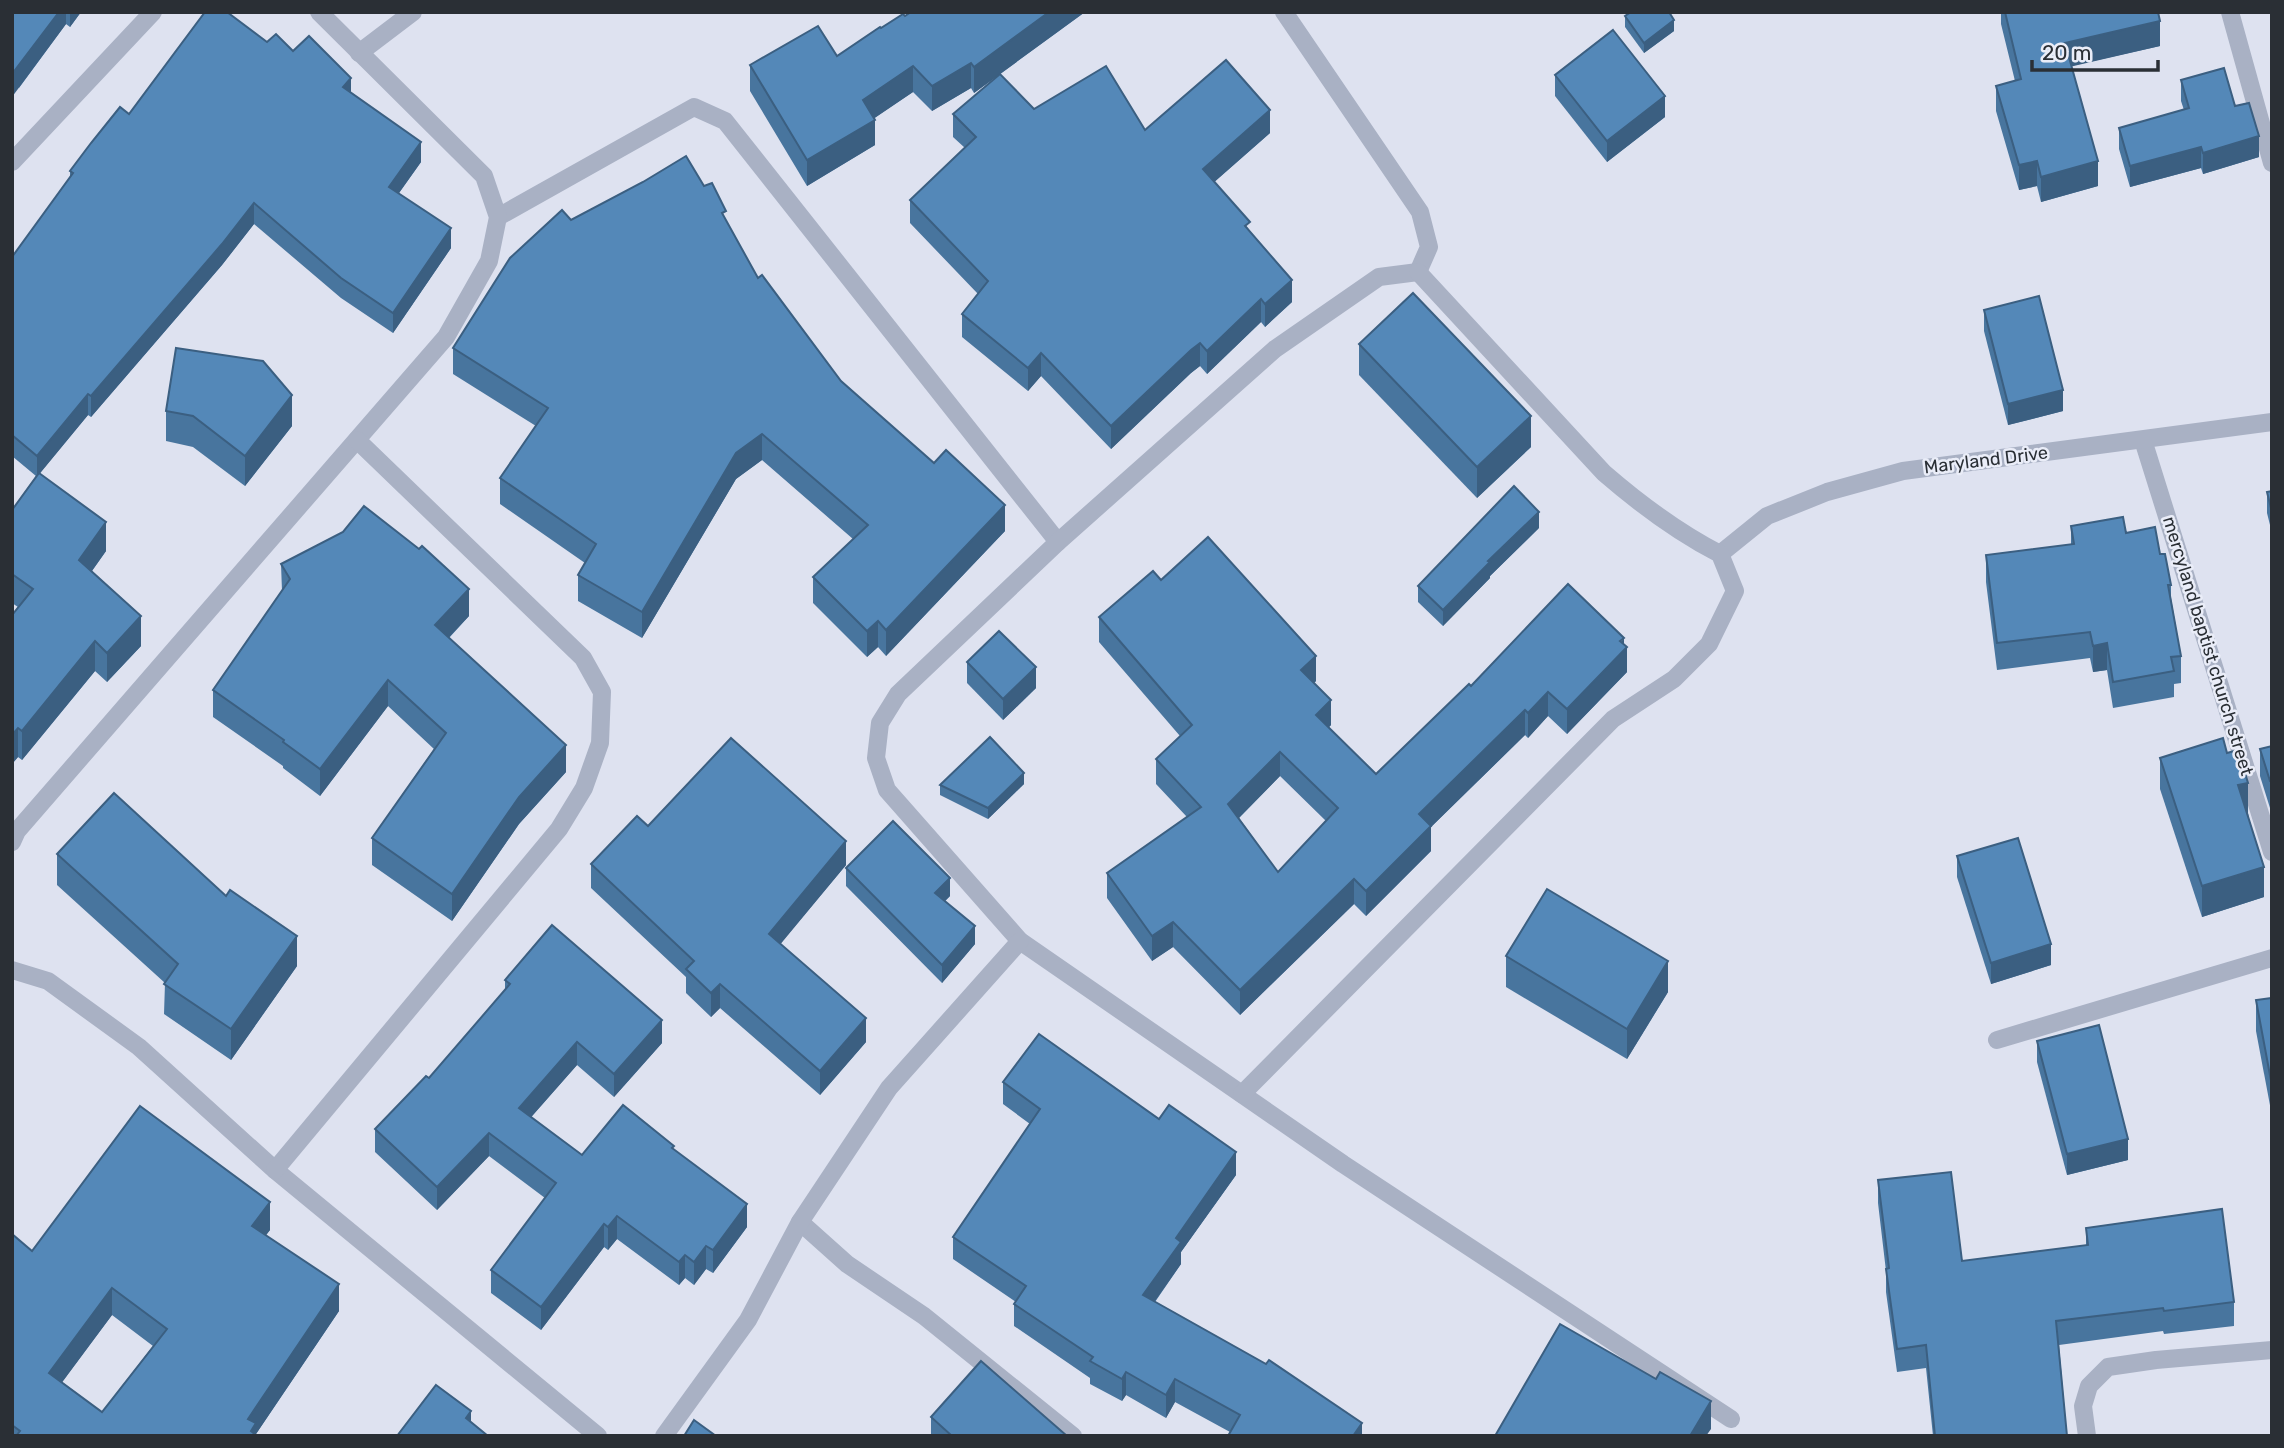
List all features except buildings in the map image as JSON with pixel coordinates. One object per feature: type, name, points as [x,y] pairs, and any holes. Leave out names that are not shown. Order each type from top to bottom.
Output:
[{"type":"street","points":[[12,162],[153,12]]},
{"type":"street","points":[[12,842],[17,831],[446,337],[489,261],[498,217],[484,176],[319,12]]},
{"type":"street","points":[[359,53],[412,12]]},
{"type":"street","points":[[1284,12],[1420,212],[1429,247],[1418,272]]},
{"type":"street","points":[[2230,12],[2272,163]]},
{"type":"street","points":[[498,217],[694,107],[725,121],[1058,542]]},
{"type":"street","points":[[1418,272],[1379,277],[1275,349],[1058,542],[898,694],[880,723],[876,758],[887,790],[1020,941],[1343,1164],[1731,1419]]},
{"type":"street","points":[[1242,1094],[1613,719],[1674,679],[1709,644],[1735,591],[1720,554],[1683,535],[1604,473],[1418,272]]},
{"type":"street","name":"Maryland Drive","points":[[1720,554],[1767,516],[1827,492],[1903,471],[2272,422]]},
{"type":"street","points":[[275,1170],[559,829],[584,788],[600,743],[602,692],[583,658],[357,440]]},
{"type":"street","name":"mercyland baptist church street","points":[[2143,440],[2272,852]]},
{"type":"street","points":[[664,1436],[748,1320],[800,1222],[889,1088],[1020,941]]},
{"type":"street","points":[[1997,1040],[2272,958]]},
{"type":"street","points":[[12,970],[48,981],[139,1047],[275,1170],[598,1436]]},
{"type":"street","points":[[800,1222],[847,1264],[924,1316],[1073,1436]]},
{"type":"street","points":[[2087,1436],[2083,1406],[2088,1386],[2108,1367],[2272,1350]]}]
